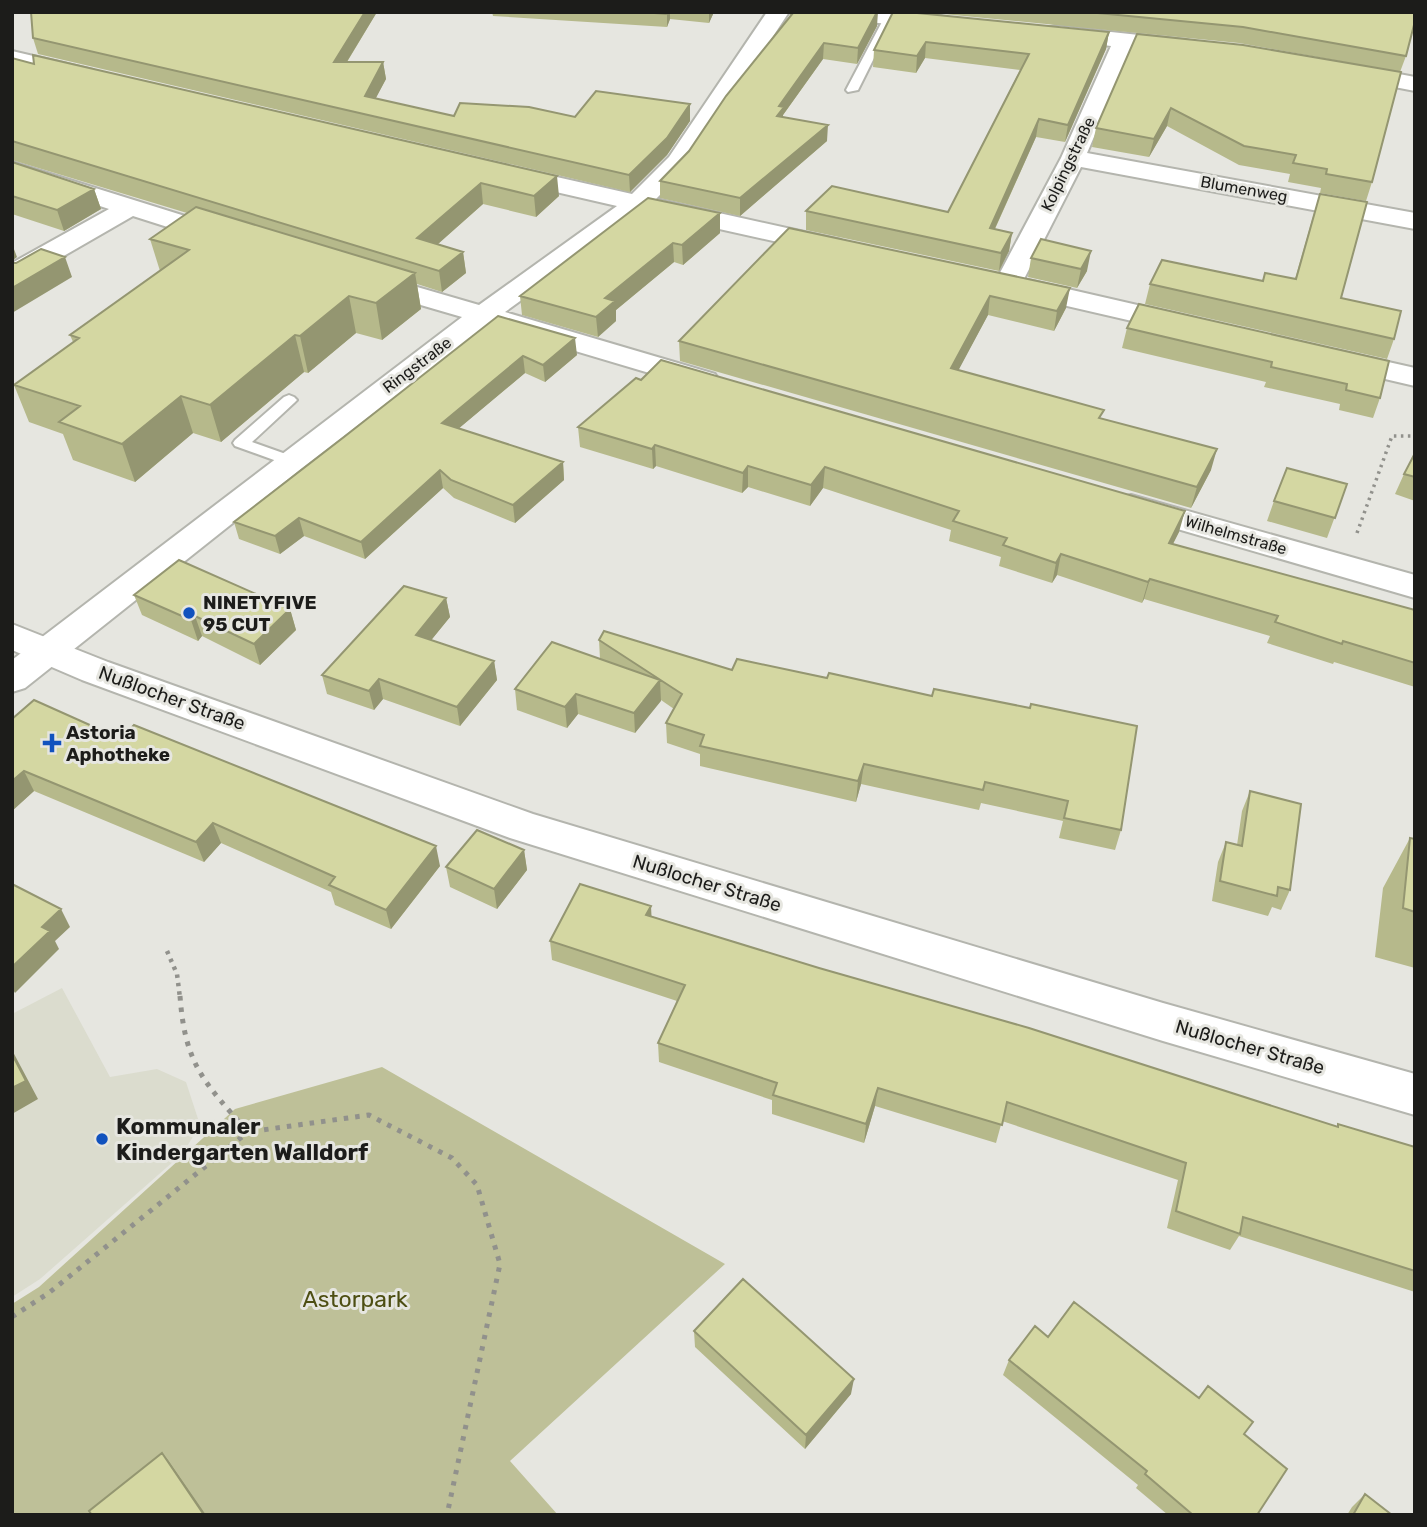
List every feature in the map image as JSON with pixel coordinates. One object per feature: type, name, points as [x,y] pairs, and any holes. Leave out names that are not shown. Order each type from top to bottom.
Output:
[{"type":"street","name":"Ringstraße","points":[[12,678],[30,644],[111,598],[482,316],[637,204],[678,162],[778,12]]},
{"type":"street","points":[[826,12],[958,24]]},
{"type":"street","points":[[1028,31],[1059,23],[1124,41],[1208,49]]},
{"type":"street","name":"Kolpingstraße","points":[[1124,41],[1073,158],[995,281],[1211,331]]},
{"type":"street","points":[[12,58],[107,80]]},
{"type":"street","points":[[1325,67],[1415,84]]},
{"type":"street","name":"Blumenweg","points":[[1073,158],[1415,221]]},
{"type":"street","points":[[12,169],[246,244]]},
{"type":"street","points":[[488,169],[862,253]]},
{"type":"street","points":[[12,274],[129,208]]},
{"type":"street","points":[[338,272],[734,389]]},
{"type":"street","points":[[1306,352],[1415,377]]},
{"type":"street","name":"Wilhelmstraße","points":[[1106,497],[1415,587]]},
{"type":"street","name":"Nußlocher Straße","points":[[30,644],[523,827],[1163,1021],[1415,1094]]},
{"type":"lane","points":[[852,90],[889,18]]},
{"type":"lane","points":[[289,400],[241,443],[291,461]]},
{"type":"path","points":[[1345,567],[1392,436],[1415,436]]},
{"type":"path","points":[[167,951],[177,971],[187,1048],[213,1091],[248,1132]]},
{"type":"path","points":[[12,1317],[50,1293],[248,1132],[369,1115],[452,1158],[477,1185],[500,1264],[447,1515]]},
{"type":"shaded area","name":"Kommunaler Kindergarten Walldorf","points":[[62,988],[110,1077],[157,1069],[186,1082],[200,1125],[183,1153],[40,1279],[12,1297],[12,1014]]},
{"type":"green space","name":"Astorpark","points":[[382,1067],[725,1264],[510,1461],[558,1515],[12,1515],[12,1304],[39,1287],[235,1109]]},
{"type":"building","points":[[31,12],[365,12],[334,62],[383,62],[365,96],[454,116],[460,103],[529,107],[575,117],[596,91],[690,104],[667,138],[629,175],[33,38]]},
{"type":"building","points":[[791,12],[877,12],[858,48],[824,43],[779,106],[784,107],[777,116],[828,125],[740,198],[660,181],[689,151],[726,96],[793,13]]},
{"type":"building","points":[[893,12],[1109,32],[1068,125],[1039,119],[990,228],[1012,233],[1001,253],[806,211],[832,186],[948,212],[1029,54],[926,42],[917,56],[874,50]]},
{"type":"building","points":[[1087,12],[1415,12],[1415,21],[1406,56],[1243,27]]},
{"type":"building","points":[[1137,34],[1243,45],[1401,72],[1372,182],[1326,174],[1327,169],[1293,163],[1296,155],[1244,146],[1171,108],[1154,139],[1096,128]]},
{"type":"building","points":[[33,55],[557,176],[534,196],[481,183],[417,238],[463,252],[439,271],[12,141],[12,58],[34,64]]},
{"type":"building","points":[[12,162],[94,189],[57,210],[12,196]]},
{"type":"building","points":[[1320,194],[1367,202],[1341,298],[1401,311],[1394,339],[1150,284],[1162,260],[1263,281],[1265,273],[1296,279]]},
{"type":"building","points":[[648,198],[720,213],[682,245],[673,243],[605,298],[615,301],[596,317],[520,296]]},
{"type":"building","points":[[196,207],[415,273],[376,303],[349,296],[300,336],[295,335],[210,405],[181,396],[122,444],[59,422],[80,406],[14,385],[79,338],[70,335],[189,250],[150,239]]},
{"type":"building","points":[[789,228],[1070,288],[1057,311],[990,296],[951,368],[1104,410],[1099,418],[1217,449],[1197,487],[679,341]]},
{"type":"building","points":[[1041,239],[1091,251],[1081,269],[1031,258]]},
{"type":"building","points":[[41,249],[65,257],[12,288],[12,263]]},
{"type":"building","points":[[1139,304],[1389,361],[1380,398],[1346,390],[1347,384],[1271,367],[1272,362],[1127,328]]},
{"type":"building","points":[[498,316],[575,338],[543,365],[523,356],[442,423],[563,462],[513,505],[451,480],[440,470],[361,542],[299,518],[275,536],[234,522],[344,437]]},
{"type":"building","points":[[661,360],[1185,511],[1169,543],[1415,610],[1415,663],[1343,641],[1342,644],[1275,622],[1278,616],[1150,579],[1148,582],[1061,554],[1056,563],[1003,545],[1007,538],[953,521],[959,511],[825,467],[811,485],[748,466],[743,473],[655,445],[652,449],[578,427],[636,378],[641,380]]},
{"type":"building","points":[[1415,453],[1415,477],[1404,474]]},
{"type":"building","points":[[1287,468],[1347,484],[1335,518],[1274,501]]},
{"type":"building","points":[[179,560],[290,609],[254,644],[195,616],[191,620],[134,595]]},
{"type":"building","points":[[404,586],[446,598],[416,635],[494,661],[457,707],[379,679],[369,691],[322,675]]},
{"type":"building","points":[[604,631],[732,670],[737,659],[827,678],[829,673],[932,696],[934,689],[1030,708],[1031,704],[1137,726],[1121,830],[1064,818],[1068,801],[985,782],[983,790],[864,764],[858,781],[700,746],[704,735],[666,723],[682,694],[599,640]]},
{"type":"building","points":[[552,642],[660,680],[634,713],[576,694],[565,707],[515,689]]},
{"type":"building","points":[[34,700],[121,739],[134,725],[436,846],[386,910],[329,885],[335,877],[213,823],[196,842],[24,771],[12,781],[12,719]]},
{"type":"building","points":[[1250,791],[1301,804],[1290,890],[1278,887],[1277,896],[1220,881],[1226,842],[1242,846]]},
{"type":"building","points":[[477,830],[524,850],[494,889],[446,867]]},
{"type":"building","points":[[1410,838],[1415,839],[1415,912],[1403,908]]},
{"type":"building","points":[[12,884],[61,909],[42,927],[50,931],[12,967]]},
{"type":"building","points":[[580,884],[651,906],[646,915],[1029,1028],[1338,1127],[1338,1124],[1415,1147],[1415,1271],[1243,1217],[1240,1234],[1176,1211],[1186,1163],[1007,1102],[1002,1125],[878,1088],[866,1124],[773,1095],[777,1083],[658,1043],[685,985],[550,941]]},
{"type":"building","points":[[12,1054],[26,1081],[12,1088]]},
{"type":"building","points":[[743,1279],[854,1379],[806,1435],[694,1331]]},
{"type":"building","points":[[1074,1302],[1199,1398],[1208,1386],[1253,1422],[1244,1434],[1287,1469],[1257,1515],[1193,1515],[1145,1474],[1147,1471],[1009,1360],[1035,1326],[1048,1337]]},
{"type":"building","points":[[162,1453],[204,1515],[92,1515],[89,1511]]},
{"type":"building","points":[[1365,1494],[1392,1515],[1353,1515]]},
{"type":"place","name":"NINETYFIVE 95 CUT","points":[[189,613]]},
{"type":"place","name":"Astoria Aphotheke","points":[[52,743]]},
{"type":"place","name":"Kommunaler Kindergarten Walldorf","points":[[102,1139]]}]
